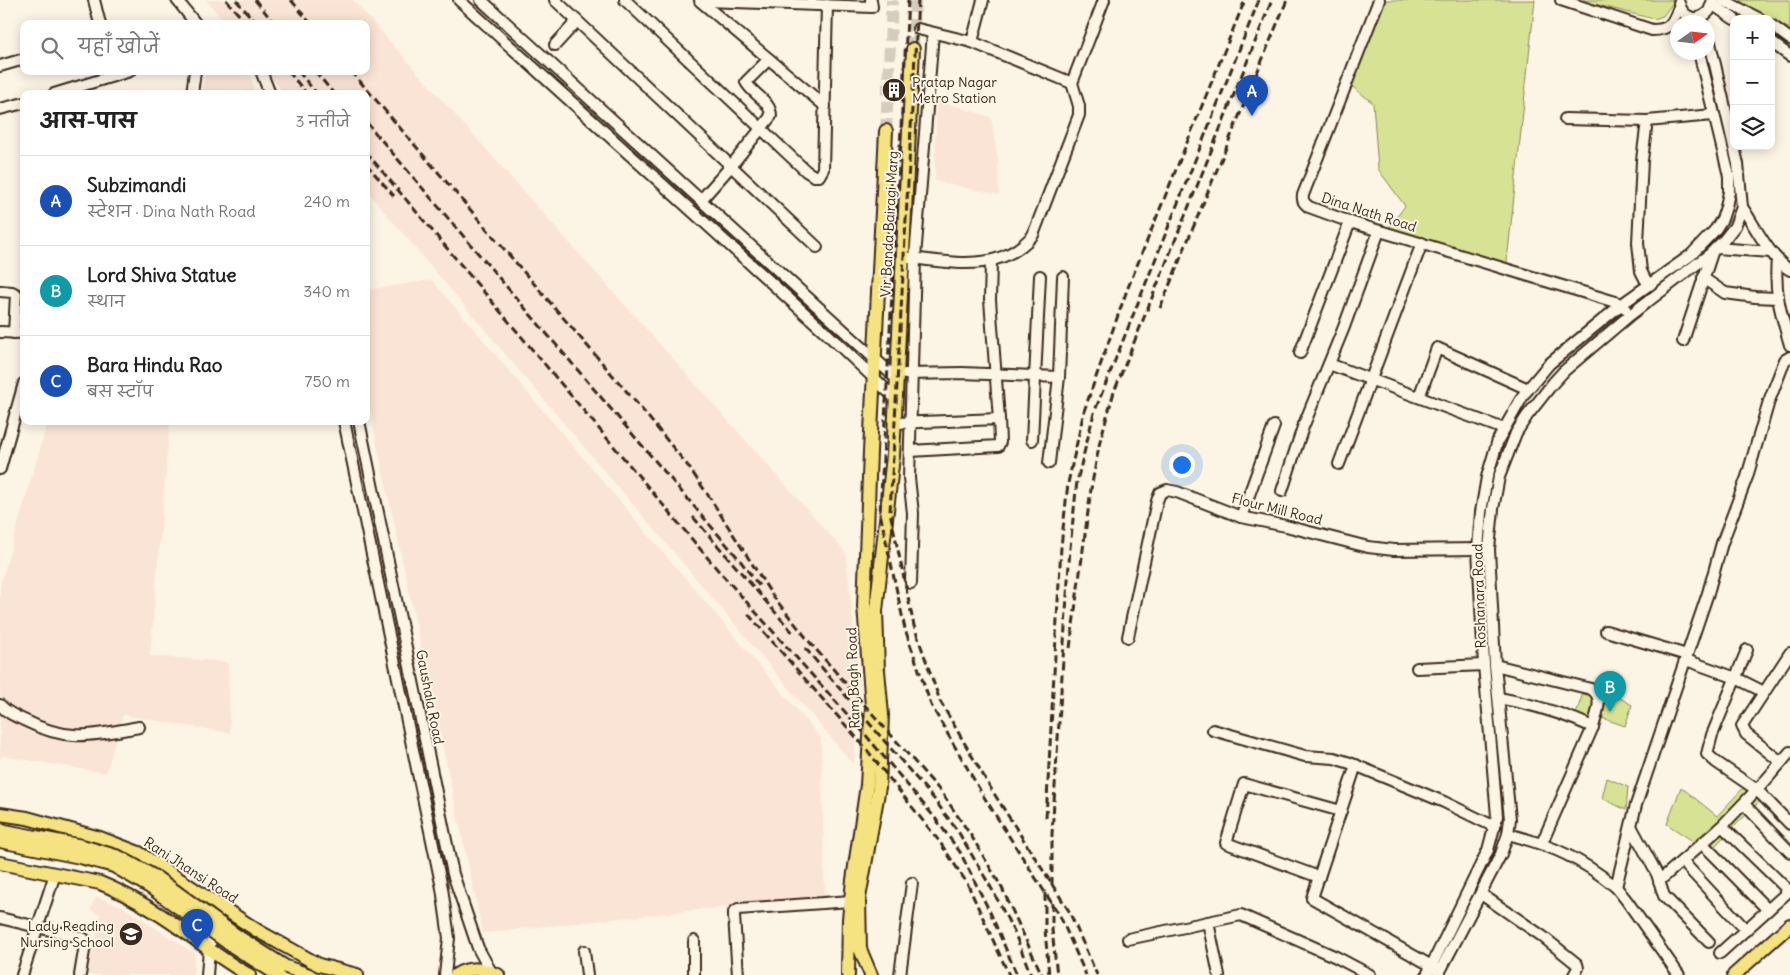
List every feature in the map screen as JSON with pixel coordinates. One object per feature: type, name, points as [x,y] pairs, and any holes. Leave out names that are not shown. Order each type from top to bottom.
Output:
[{"type":"main road","name":"Vir Banda Bairagi Marg","points":[[896,399],[909,258],[913,50]]},
{"type":"main road","name":"Vir Banda Bairagi Marg","points":[[873,378],[886,131]]},
{"type":"main road","name":"Ram Bagh Road","points":[[871,975],[854,947],[851,901],[867,784],[872,706],[864,606],[873,378]]},
{"type":"main road","name":"Ram Bagh Road","points":[[848,975],[854,947],[859,898],[879,787],[882,715],[876,611],[893,456],[896,399]]},
{"type":"main road","name":"Rani Jhansi Road","points":[[0,814],[27,818],[100,838],[139,853],[258,931],[319,965],[357,975]]},
{"type":"main road","points":[[0,830],[82,846],[119,857],[157,878],[240,938],[286,967],[309,975]]},
{"type":"main road","points":[[0,841],[80,857],[114,866],[150,887],[234,947],[278,975]]},
{"type":"main road","points":[[0,863],[100,882],[179,928],[229,964],[249,975]]},
{"type":"main road","points":[[1734,975],[1790,925]]},
{"type":"main road","points":[[456,975],[473,969],[495,973]]},
{"type":"street","points":[[94,0],[99,20]]},
{"type":"street","points":[[177,0],[193,20]]},
{"type":"street","points":[[459,0],[821,328],[896,399]]},
{"type":"street","points":[[481,0],[897,377],[911,374],[1059,377]]},
{"type":"street","points":[[555,0],[817,247]]},
{"type":"street","points":[[625,0],[806,171],[814,176],[820,176],[823,169],[827,5]]},
{"type":"street","points":[[700,0],[825,106]]},
{"type":"street","points":[[700,0],[705,2],[872,7],[871,0]]},
{"type":"street","points":[[972,42],[983,0]]},
{"type":"street","points":[[909,258],[971,263],[991,262],[1025,245],[1033,235],[1079,115],[1079,106],[1072,83],[1104,0]]},
{"type":"street","name":"Dina Nath Road","points":[[1379,0],[1302,199],[1309,207],[1350,222],[1622,304]]},
{"type":"street","points":[[1561,0],[1652,30],[1664,28],[1672,24],[1679,3]]},
{"type":"street","points":[[1723,0],[1752,15]]},
{"type":"street","points":[[1706,15],[1712,2],[1730,16]]},
{"type":"street","points":[[1679,3],[1686,15]]},
{"type":"street","points":[[554,45],[577,21]]},
{"type":"street","points":[[1775,28],[1790,39]]},
{"type":"street","points":[[918,29],[972,42],[1072,83]]},
{"type":"street","points":[[911,583],[913,520],[909,489],[911,374],[909,258],[933,33]]},
{"type":"street","points":[[1775,45],[1790,56]]},
{"type":"street","points":[[687,206],[731,166],[771,116],[770,109],[746,82],[769,59]]},
{"type":"street","points":[[0,66],[20,60]]},
{"type":"street","name":"Roshanara Road","points":[[1434,972],[1485,858],[1495,827],[1497,808],[1484,665],[1478,549],[1481,512],[1487,477],[1495,448],[1504,429],[1542,370],[1622,304],[1697,249],[1715,230],[1722,219],[1729,192],[1729,176],[1701,60]]},
{"type":"street","name":"Roshanara Road","points":[[1434,972],[1481,894],[1501,854],[1508,834],[1510,819],[1495,664],[1489,549],[1493,509],[1499,477],[1516,433],[1527,416],[1564,370],[1630,315],[1714,250],[1735,226],[1742,207],[1738,164],[1714,60]]},
{"type":"street","points":[[66,90],[110,75]]},
{"type":"street","points":[[193,90],[194,75]]},
{"type":"street","points":[[263,75],[268,90]]},
{"type":"street","points":[[0,110],[20,103]]},
{"type":"street","points":[[1565,119],[1647,121],[1713,114]]},
{"type":"street","points":[[1647,121],[1642,160],[1638,243],[1642,270],[1645,279],[1650,285]]},
{"type":"street","points":[[1742,207],[1774,255],[1790,270]]},
{"type":"street","points":[[1300,353],[1350,222]]},
{"type":"street","points":[[1282,491],[1303,427],[1380,231]]},
{"type":"street","points":[[1339,464],[1422,243]]},
{"type":"street","points":[[1683,341],[1714,250],[1774,255]]},
{"type":"street","points":[[1774,255],[1777,298],[1790,345]]},
{"type":"street","points":[[910,451],[998,446],[1000,442],[990,300],[991,262]]},
{"type":"street","points":[[1032,440],[1040,276]]},
{"type":"street","points":[[1049,464],[1059,377],[1063,277]]},
{"type":"street","points":[[1703,278],[1725,293],[1777,298]]},
{"type":"street","points":[[0,291],[16,294],[19,333],[0,332]]},
{"type":"street","points":[[1622,304],[1630,315]]},
{"type":"street","points":[[1419,397],[1437,348],[1528,390]]},
{"type":"street","points":[[1616,887],[1630,826],[1687,658],[1722,543],[1748,477],[1769,401],[1785,360],[1790,357]]},
{"type":"street","points":[[1328,364],[1504,429]]},
{"type":"street","points":[[0,470],[20,398]]},
{"type":"street","points":[[895,423],[999,419]]},
{"type":"street","points":[[345,425],[442,888],[449,938],[445,975]]},
{"type":"street","name":"Gaushala Road","points":[[360,425],[453,874],[478,948],[495,973]]},
{"type":"street","points":[[1241,517],[1274,426]]},
{"type":"street","name":"Flour Mill Road","points":[[1128,637],[1160,493],[1167,490],[1177,492],[1241,517],[1382,549],[1478,549]]},
{"type":"street","points":[[1606,631],[1687,658],[1764,692]]},
{"type":"street","points":[[1747,650],[1712,735],[1707,754],[1757,790],[1790,824]]},
{"type":"street","points":[[1781,762],[1743,730],[1744,721],[1790,653]]},
{"type":"street","points":[[1495,664],[1591,689],[1599,697],[1593,727],[1542,843]]},
{"type":"street","points":[[1417,668],[1484,665]]},
{"type":"street","points":[[1499,698],[1522,702],[1562,714],[1593,727]]},
{"type":"street","points":[[0,705],[12,714],[44,730],[68,735],[91,736],[139,727]]},
{"type":"street","points":[[1214,730],[1305,756],[1334,758],[1356,765],[1444,802],[1495,827]]},
{"type":"street","points":[[1659,881],[1722,826],[1790,752]]},
{"type":"street","points":[[1356,765],[1312,898],[1434,972]]},
{"type":"street","points":[[1319,877],[1226,843],[1244,784],[1341,811]]},
{"type":"street","points":[[1744,804],[1790,852]]},
{"type":"street","points":[[1630,826],[1659,881],[1664,896],[1709,942]]},
{"type":"street","points":[[1720,954],[1789,890],[1722,826]]},
{"type":"street","points":[[1508,834],[1542,843],[1561,851],[1580,861],[1616,887],[1679,975]]},
{"type":"street","points":[[1702,843],[1768,910]]},
{"type":"street","points":[[1682,861],[1746,930]]},
{"type":"street","points":[[22,975],[55,874]]},
{"type":"street","points":[[900,975],[912,883]]},
{"type":"street","points":[[1481,894],[1542,936],[1577,964],[1578,968],[1574,975]]},
{"type":"street","points":[[738,975],[734,912],[738,908],[851,901]]},
{"type":"street","points":[[207,975],[210,949],[220,907]]},
{"type":"street","points":[[1128,939],[1241,915],[1336,957],[1370,975]]},
{"type":"street","points":[[0,918],[79,936],[85,940],[80,975]]},
{"type":"street","points":[[1208,922],[1219,975]]},
{"type":"street","points":[[694,940],[694,975]]},
{"type":"street","points":[[584,951],[587,975]]},
{"type":"shaded area","points":[[206,0],[353,0],[846,553],[859,680],[854,765],[370,195],[370,90],[282,90],[269,75],[370,75],[370,20],[223,20]]},
{"type":"shaded area","points":[[204,75],[250,75],[254,90],[203,90]]},
{"type":"shaded area","points":[[936,100],[991,117],[998,161],[999,195],[935,181]]},
{"type":"shaded area","points":[[432,280],[821,738],[825,896],[483,933],[370,411],[370,289]]},
{"type":"shaded area","points":[[47,425],[170,425],[150,656],[228,662],[230,733],[123,715],[106,773],[2,756],[0,759],[0,586]]},
{"type":"shaded area","name":"Lady Reading Nursing School","points":[[96,897],[122,906],[195,954],[193,975],[87,975],[101,915],[90,910]]},
{"type":"green space","points":[[1382,0],[1535,0],[1506,271],[1382,237],[1405,206],[1378,169],[1373,103],[1349,84]]},
{"type":"green space","points":[[1578,0],[1675,0],[1663,16],[1654,19]]},
{"type":"green space","points":[[1740,0],[1790,0],[1790,29],[1775,21],[1775,15],[1764,15],[1743,4]]},
{"type":"green space","points":[[1586,684],[1608,691],[1632,705],[1625,726],[1602,718],[1598,725],[1576,714]]},
{"type":"green space","points":[[1607,778],[1628,787],[1626,810],[1602,798]]},
{"type":"green space","points":[[1747,784],[1760,801],[1709,852],[1667,824],[1681,787],[1717,816]]},
{"type":"tunnel","points":[[886,131],[892,0]]},
{"type":"tunnel","points":[[913,49],[915,0]]},
{"type":"railway","points":[[226,0],[244,20]]},
{"type":"railway","points":[[236,0],[254,20]]},
{"type":"railway","points":[[255,0],[272,20]]},
{"type":"railway","points":[[291,0],[308,20]]},
{"type":"railway","points":[[908,0],[880,513],[905,629],[931,705],[984,797],[1060,916],[1086,975]]},
{"type":"railway","points":[[918,0],[890,512],[914,626],[940,701],[993,792],[1069,911],[1097,975]]},
{"type":"railway","points":[[1046,818],[1061,547],[1068,483],[1084,411],[1127,290],[1245,0]]},
{"type":"railway","points":[[1052,885],[1052,834],[1070,548],[1077,481],[1094,413],[1259,0]]},
{"type":"railway","points":[[1070,648],[1091,489],[1100,441],[1114,392],[1272,0]]},
{"type":"railway","points":[[1160,308],[1287,0]]},
{"type":"railway","points":[[291,75],[304,90]]},
{"type":"railway","points":[[301,75],[314,90]]},
{"type":"railway","points":[[318,75],[331,90]]},
{"type":"railway","points":[[354,75],[367,90]]},
{"type":"railway","points":[[370,93],[640,407],[688,466],[772,595],[812,645],[942,793],[972,837],[1002,888],[1042,975]]},
{"type":"railway","points":[[370,127],[739,559],[760,587]]},
{"type":"railway","points":[[370,157],[717,569],[864,733],[935,818],[960,852],[990,912],[1017,975]]},
{"type":"railway","points":[[370,169],[394,196]]},
{"type":"railway","points":[[693,517],[794,634]]},
{"type":"railway","points":[[748,614],[863,745],[939,841],[967,883],[1009,975]]},
{"type":"railway","points":[[805,648],[934,799],[959,833],[993,891],[1015,934],[1031,975]]},
{"type":"railway","points":[[1045,893],[1045,930],[1049,975]]},
{"type":"railway","points":[[1052,903],[1052,930],[1057,975]]},
{"type":"place","name":"Pratap Nagar Metro Station","points":[[894,90]]},
{"type":"place","name":"Subzimandi","points":[[1252,116]]},
{"type":"place","name":"Lord Shiva Statue","points":[[1610,712]]},
{"type":"place","name":"Lady Reading Nursing School","points":[[131,934]]},
{"type":"place","name":"Bara Hindu Rao","points":[[197,950]]}]
